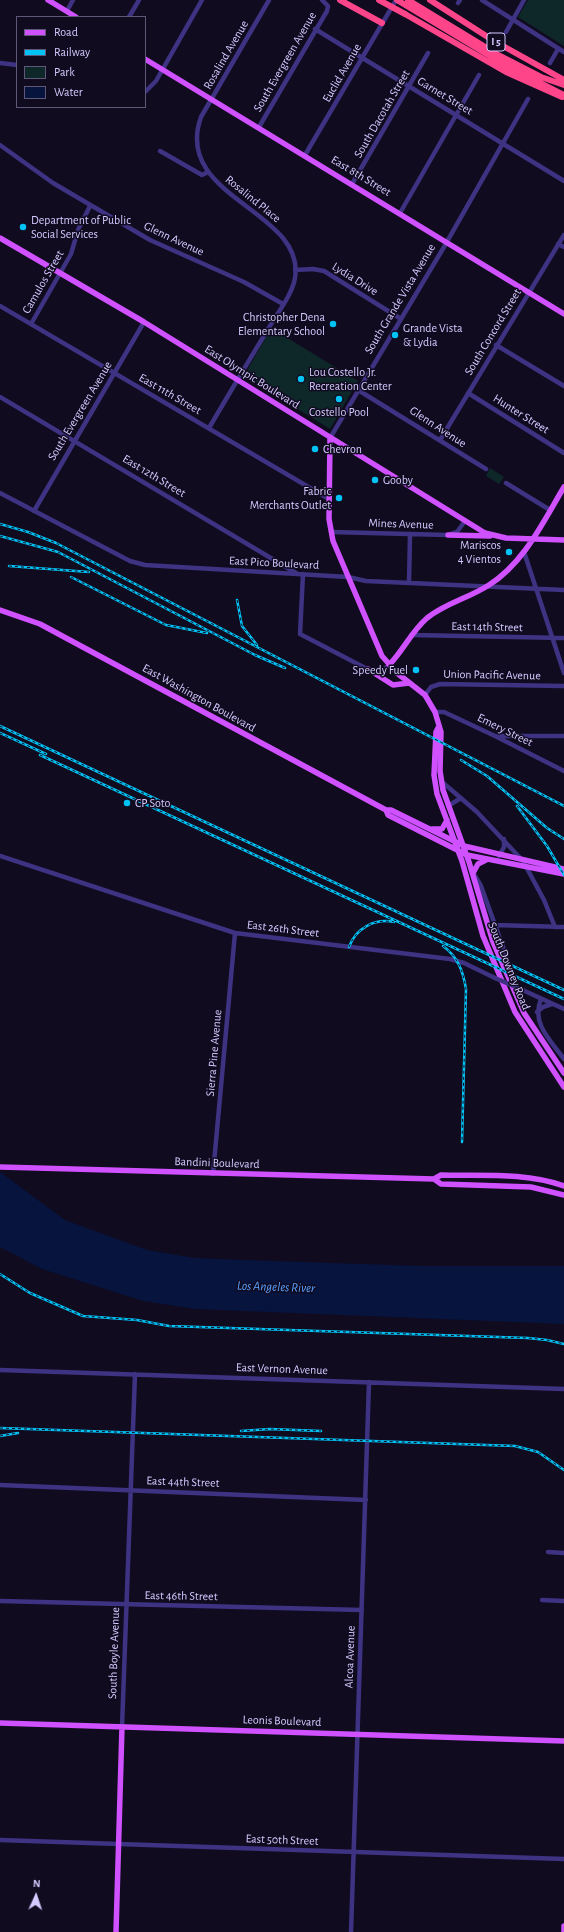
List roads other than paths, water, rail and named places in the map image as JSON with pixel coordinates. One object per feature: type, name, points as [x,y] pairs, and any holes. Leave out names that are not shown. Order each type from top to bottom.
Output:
[{"type":"highway","points":[[340,0],[382,23]]},
{"type":"highway","name":"I 5","points":[[379,0],[506,72],[564,98]]},
{"type":"highway","points":[[397,0],[409,3],[500,56],[541,77],[564,85]]},
{"type":"highway","name":"I 5","points":[[430,0],[494,41],[564,80]]},
{"type":"highway","points":[[409,3],[505,65],[564,95]]},
{"type":"main road","points":[[48,0],[74,16]]},
{"type":"main road","name":"East 8th Street","points":[[146,60],[564,314]]},
{"type":"main road","name":"East Olympic Boulevard","points":[[0,238],[144,322],[484,533],[493,536],[564,540]]},
{"type":"main road","name":"South Grande Vista Avenue","points":[[330,438],[330,532],[382,656],[389,665],[425,695],[435,712],[438,728],[441,732],[437,794],[455,842]]},
{"type":"main road","points":[[389,665],[411,634],[440,608],[488,586],[510,568],[524,552],[564,487]]},
{"type":"main road","points":[[448,535],[493,536]]},
{"type":"main road","name":"East Washington Boulevard","points":[[0,610],[20,615],[40,624],[386,810],[391,810],[455,842],[499,856],[564,869]]},
{"type":"main road","points":[[368,669],[393,685],[409,683]]},
{"type":"main road","name":"South Grande Vista Avenue","points":[[438,781],[464,846]]},
{"type":"main road","name":"East Washington Boulevard","points":[[386,810],[388,815],[467,855],[486,860],[564,874]]},
{"type":"main road","points":[[428,828],[437,830],[442,829],[446,820]]},
{"type":"main road","name":"South Downey Road","points":[[455,842],[483,936],[506,995],[521,1024],[564,1087]]},
{"type":"main road","name":"South Downey Road","points":[[464,846],[493,942],[516,997],[536,1033],[564,1073]]},
{"type":"main road","points":[[473,873],[478,864],[486,860]]},
{"type":"main road","name":"Bandini Boulevard","points":[[1,1167],[434,1179],[441,1175],[500,1176],[526,1177],[564,1186]]},
{"type":"main road","name":"Bandini Boulevard","points":[[434,1179],[441,1184],[531,1187],[564,1195]]},
{"type":"main road","name":"Leonis Boulevard","points":[[0,1723],[564,1740]]},
{"type":"main road","name":"South Boyle Avenue","points":[[116,1932],[122,1726]]},
{"type":"main road","points":[[564,1926],[564,1932]]},
{"type":"street","points":[[67,11],[73,0]]},
{"type":"street","points":[[130,16],[139,0]]},
{"type":"street","points":[[146,91],[156,81],[202,0]]},
{"type":"street","name":"Rosalind Avenue","points":[[212,99],[269,0]]},
{"type":"street","name":"South Evergreen Avenue","points":[[259,127],[315,29],[327,11],[328,6],[322,0]]},
{"type":"street","name":"Euclid Avenue","points":[[305,155],[397,0]]},
{"type":"street","points":[[482,0],[564,52]]},
{"type":"street","points":[[506,32],[524,0]]},
{"type":"street","name":"Garnet Street","points":[[315,29],[503,142],[564,181]]},
{"type":"street","points":[[550,63],[558,49]]},
{"type":"street","name":"South Dacotah Street","points":[[352,184],[428,53]]},
{"type":"street","points":[[0,62],[16,65]]},
{"type":"street","points":[[400,213],[479,75]]},
{"type":"street","name":"Rosalind Place","points":[[212,99],[201,117],[197,134],[199,152],[208,172],[228,193],[280,234],[291,253],[295,270]]},
{"type":"street","name":"South Grande Vista Avenue","points":[[330,438],[401,319],[528,99]]},
{"type":"street","name":"Glenn Avenue","points":[[0,145],[53,183],[150,240],[244,282],[283,304]]},
{"type":"street","points":[[160,151],[202,175],[208,172]]},
{"type":"street","name":"Camulos Street","points":[[31,324],[74,249],[78,230],[90,206]]},
{"type":"street","name":"South Concord Street","points":[[440,440],[528,292],[564,235]]},
{"type":"street","points":[[558,244],[564,247]]},
{"type":"street","name":"Lydia Drive","points":[[295,270],[313,269],[324,271],[401,319]]},
{"type":"street","points":[[209,428],[293,286],[295,270]]},
{"type":"street","name":"East 11th Street","points":[[0,306],[329,499]]},
{"type":"street","name":"South Evergreen Avenue","points":[[34,511],[144,322]]},
{"type":"street","points":[[496,345],[564,386]]},
{"type":"street","name":"Glenn Avenue","points":[[358,390],[486,469]]},
{"type":"street","name":"Hunter Street","points":[[468,393],[564,453]]},
{"type":"street","name":"East 12th Street","points":[[0,397],[300,574]]},
{"type":"street","points":[[506,482],[550,510]]},
{"type":"street","name":"East Pico Boulevard","points":[[0,493],[138,564],[348,577],[366,581],[564,590]]},
{"type":"street","name":"Mines Avenue","points":[[330,532],[448,535],[457,532],[465,521]]},
{"type":"street","points":[[409,583],[410,534]]},
{"type":"street","points":[[524,552],[564,673]]},
{"type":"street","points":[[300,574],[300,634],[378,673],[389,665]]},
{"type":"street","name":"East 14th Street","points":[[411,634],[564,638]]},
{"type":"street","name":"Union Pacific Avenue","points":[[425,695],[431,687],[440,684],[564,686]]},
{"type":"street","name":"Emery Street","points":[[435,712],[444,712],[564,771]]},
{"type":"street","points":[[495,736],[564,736]]},
{"type":"street","points":[[438,781],[461,798],[504,839],[523,861],[544,900],[555,927]]},
{"type":"street","points":[[448,806],[461,798]]},
{"type":"street","points":[[499,856],[504,846],[504,839]]},
{"type":"street","name":"East 26th Street","points":[[0,856],[235,933],[450,959],[464,963],[564,1009]]},
{"type":"street","points":[[473,873],[481,886],[508,958]]},
{"type":"street","points":[[495,925],[564,927]]},
{"type":"street","name":"Sierra Pine Avenue","points":[[213,1174],[235,933]]},
{"type":"street","name":"South Downey Road","points":[[541,999],[537,1012],[538,1020],[546,1035],[564,1059]]},
{"type":"street","points":[[537,1012],[543,1007],[552,1004]]},
{"type":"street","name":"East Vernon Avenue","points":[[0,1370],[564,1389]]},
{"type":"street","name":"South Boyle Avenue","points":[[122,1726],[135,1374]]},
{"type":"street","name":"Alcoa Avenue","points":[[351,1932],[369,1382]]},
{"type":"street","name":"East 44th Street","points":[[0,1485],[366,1500]]},
{"type":"street","points":[[548,1552],[564,1553]]},
{"type":"street","points":[[542,1600],[564,1601]]},
{"type":"street","name":"East 46th Street","points":[[0,1601],[362,1610]]},
{"type":"street","name":"East 50th Street","points":[[0,1840],[564,1859]]},
{"type":"water","name":"Los Angeles River","points":[[0,1172],[65,1220],[147,1250],[195,1258],[421,1266],[564,1266],[564,1324],[196,1309],[143,1301],[42,1269],[0,1247]]},
{"type":"railway","points":[[0,524],[28,532],[56,543],[564,806]]},
{"type":"railway","points":[[0,536],[58,552],[255,655],[285,668]]},
{"type":"railway","points":[[9,566],[89,572]]},
{"type":"railway","points":[[71,577],[166,625],[207,633]]},
{"type":"railway","points":[[237,600],[242,626],[257,645]]},
{"type":"railway","points":[[0,726],[564,990]]},
{"type":"railway","points":[[0,733],[46,754]]},
{"type":"railway","points":[[40,755],[564,999]]},
{"type":"railway","points":[[461,760],[487,776],[547,828],[564,839]]},
{"type":"railway","points":[[517,806],[547,846],[564,875]]},
{"type":"railway","points":[[349,947],[356,935],[367,926],[373,923],[387,921],[394,922]]},
{"type":"railway","points":[[443,946],[448,950],[459,965],[466,989],[462,1142]]},
{"type":"railway","points":[[0,1274],[30,1293],[83,1316],[137,1320],[169,1326],[528,1338],[564,1344]]},
{"type":"railway","points":[[0,1428],[515,1446],[538,1452],[564,1470]]},
{"type":"railway","points":[[241,1431],[270,1429],[321,1431]]},
{"type":"railway","points":[[0,1436],[18,1433]]},
{"type":"place","name":"Department of Public Social Services","points":[[23,227]]},
{"type":"place","name":"Christopher Dena Elementary School","points":[[333,324]]},
{"type":"place","name":"Grande Vista & Lydia","points":[[395,335]]},
{"type":"place","name":"Lou Costello Jr. Recreation Center","points":[[301,379]]},
{"type":"place","name":"Costello Pool","points":[[339,399]]},
{"type":"place","name":"Chevron","points":[[315,449]]},
{"type":"place","name":"Gooby","points":[[375,480]]},
{"type":"place","name":"Fabric Merchants Outlet","points":[[339,498]]},
{"type":"place","name":"Mariscos 4 Vientos","points":[[509,552]]},
{"type":"place","name":"Speedy Fuel","points":[[416,670]]},
{"type":"place","name":"CP Soto","points":[[127,803]]}]
